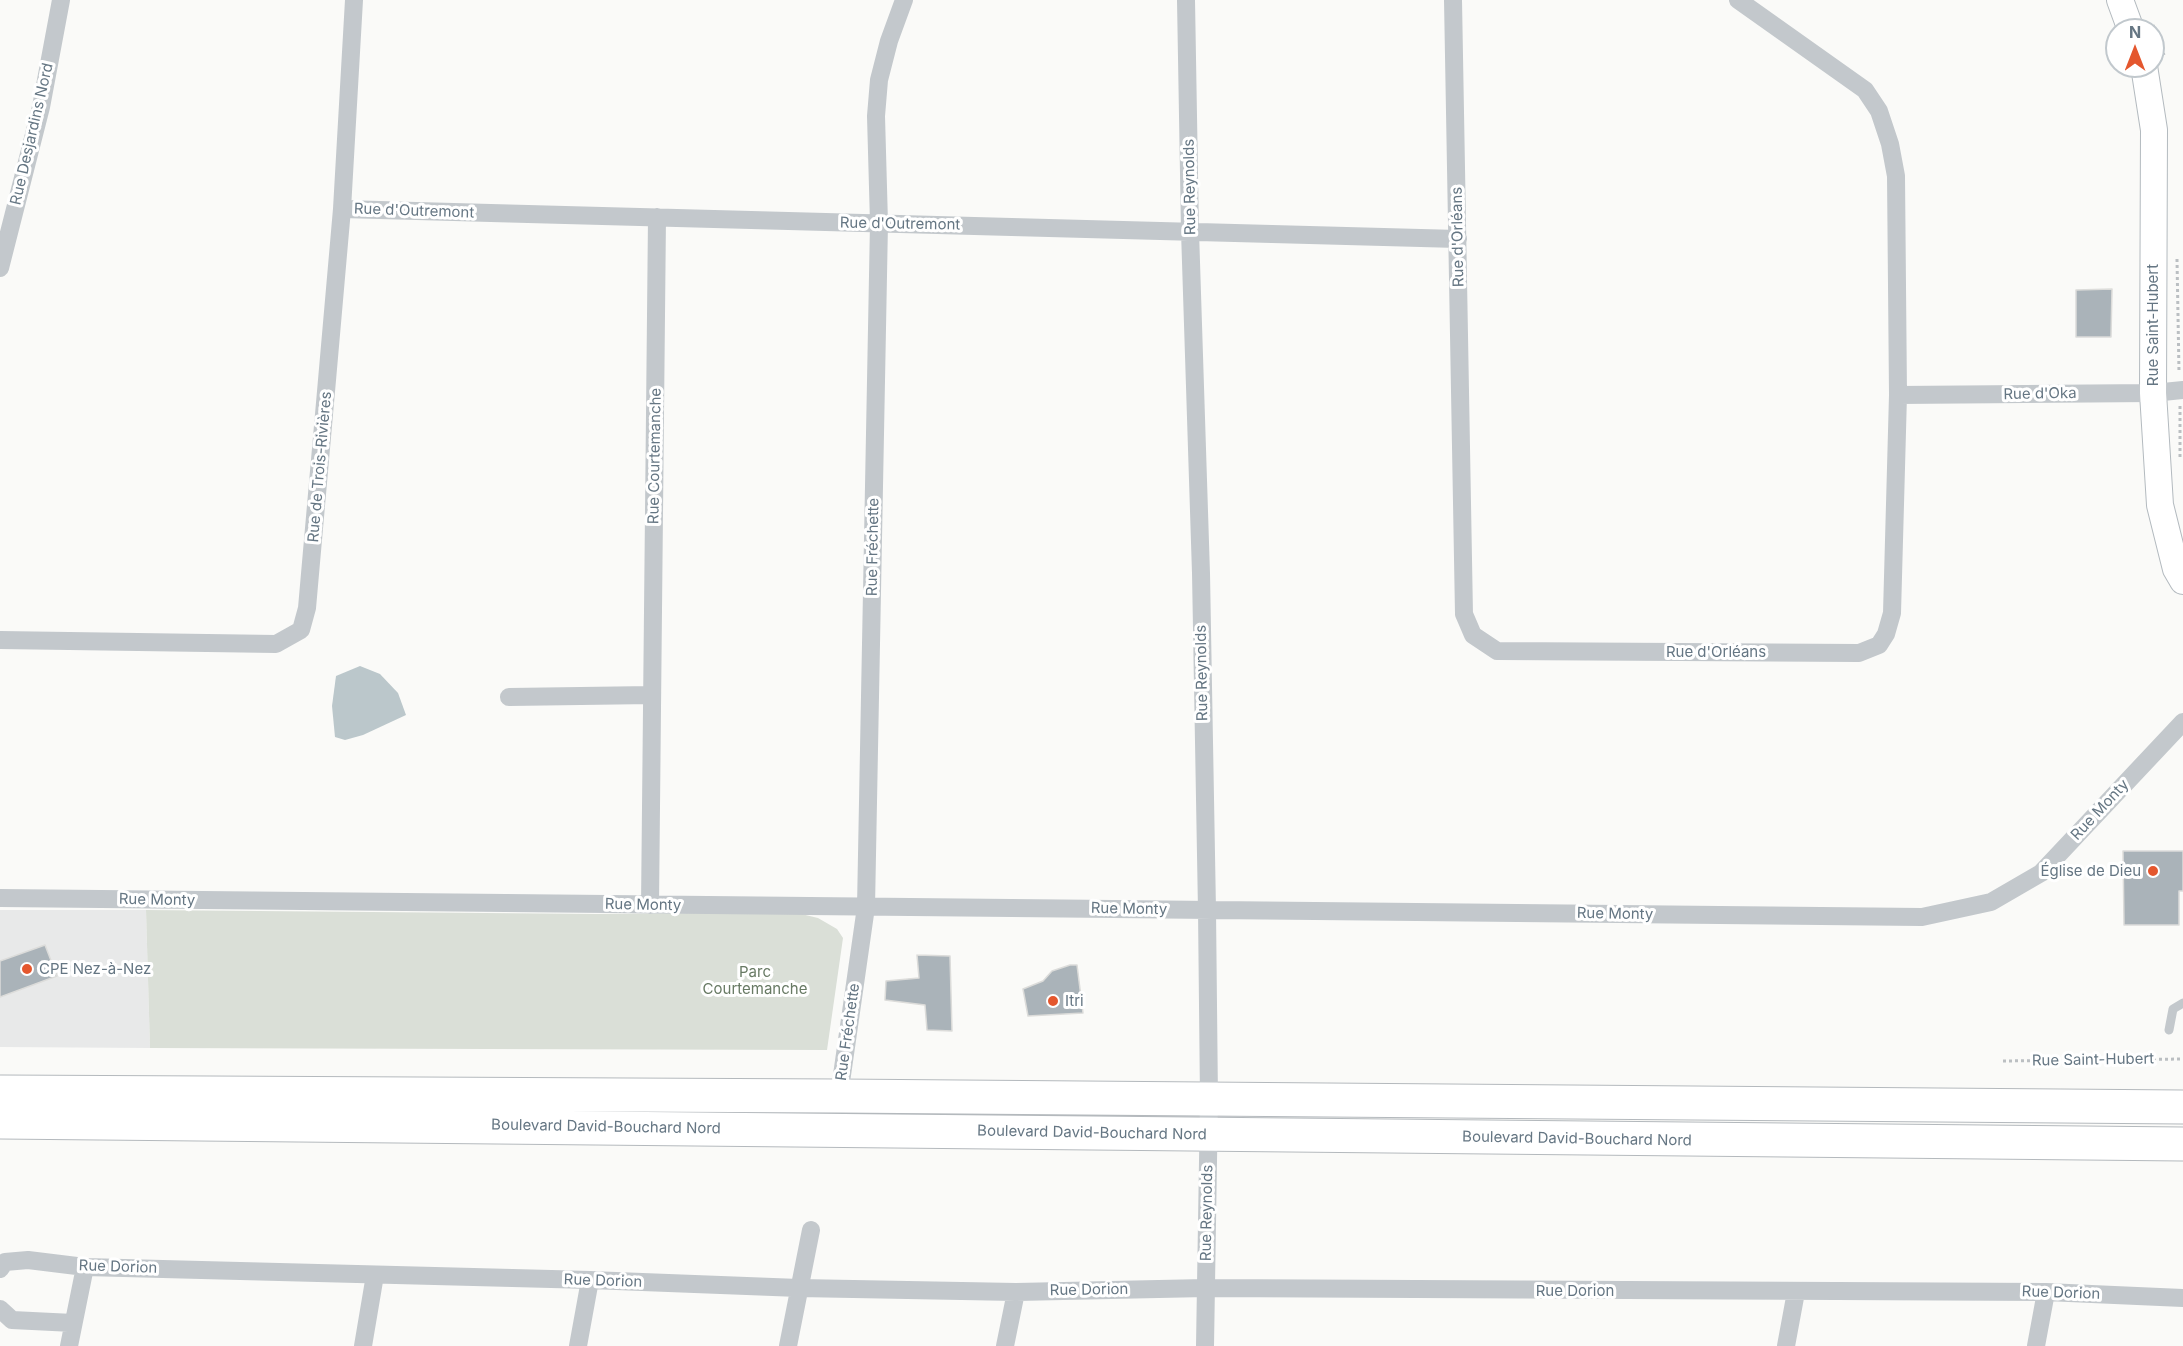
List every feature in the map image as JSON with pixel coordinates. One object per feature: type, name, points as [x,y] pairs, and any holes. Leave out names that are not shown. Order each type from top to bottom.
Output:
[{"type":"highway","name":"Boulevard David-Bouchard Nord","points":[[0,1092],[2183,1107]]},
{"type":"highway","name":"Boulevard David-Bouchard Nord","points":[[0,1122],[2183,1144]]},
{"type":"street","name":"Rue Desjardins Nord","points":[[0,268],[40,107],[61,0]]},
{"type":"street","name":"Rue de Trois-Rivières","points":[[0,640],[276,644],[301,630],[307,608],[342,209],[354,0]]},
{"type":"street","name":"Rue Fréchette","points":[[839,1096],[866,907],[879,223],[876,116],[879,80],[889,41],[904,0]]},
{"type":"street","name":"Rue Reynolds","points":[[1186,0],[1207,910],[1209,1100],[1205,1346]]},
{"type":"street","name":"Rue d'Orléans","points":[[1453,0],[1464,614],[1473,635],[1497,651],[1859,653],[1879,645],[1886,634],[1892,613],[1898,395],[1896,176],[1890,144],[1879,111],[1865,90],[1738,0]]},
{"type":"street","points":[[2120,0],[2127,18]]},
{"type":"street","name":"Rue Saint-Hubert","points":[[2147,78],[2154,130],[2153,393],[2160,505],[2176,569],[2183,581]]},
{"type":"street","name":"Rue d'Outremont","points":[[342,209],[1458,238]]},
{"type":"street","name":"Rue Courtemanche","points":[[650,905],[657,217]]},
{"type":"street","name":"Rue d'Oka","points":[[1898,395],[2153,393],[2183,390]]},
{"type":"street","points":[[509,697],[652,695]]},
{"type":"street","name":"Rue Monty","points":[[0,898],[1910,917],[1948,913],[1991,902],[2040,873],[2183,722]]},
{"type":"street","points":[[788,1346],[811,1230]]},
{"type":"street","name":"Rue Dorion","points":[[0,1269],[5,1262],[28,1260],[85,1267],[590,1280],[799,1288],[1017,1292],[1206,1288],[2046,1292],[2183,1298]]},
{"type":"street","points":[[69,1346],[85,1267]]},
{"type":"street","points":[[363,1346],[375,1275]]},
{"type":"street","points":[[578,1346],[590,1280]]},
{"type":"street","points":[[1005,1346],[1017,1292]]},
{"type":"street","points":[[1786,1346],[1796,1292]]},
{"type":"street","points":[[2036,1346],[2046,1292]]},
{"type":"street","points":[[0,1309],[12,1320],[73,1323]]},
{"type":"lane","points":[[2169,1030],[2173,1009],[2183,1003]]},
{"type":"path","name":"Rue Saint-Hubert","points":[[2003,1061],[2183,1059]]},
{"type":"shaded area","points":[[360,666],[380,674],[398,693],[406,715],[363,735],[345,740],[335,737],[332,706],[336,676]]},
{"type":"shaded area","points":[[0,910],[146,910],[150,1048],[0,1047]]},
{"type":"green space","name":"Parc Courtemanche","points":[[146,910],[597,914],[793,912],[818,918],[837,929],[843,938],[827,1050],[150,1048]]},
{"type":"building","points":[[2112,289],[2111,337],[2076,337],[2076,290]]},
{"type":"building","name":"Église de Dieu","points":[[2123,851],[2183,851],[2183,891],[2179,891],[2179,925],[2124,925]]},
{"type":"building","name":"CPE Nez-à-Nez","points":[[45,945],[57,976],[0,997],[0,961]]},
{"type":"building","points":[[917,955],[950,956],[952,1031],[927,1030],[925,1005],[885,1000],[886,981],[919,978]]},
{"type":"building","name":"Itri","points":[[1077,965],[1083,1013],[1028,1016],[1023,989],[1043,981],[1052,971]]},
{"type":"place","name":"Église de Dieu","points":[[2153,871]]},
{"type":"place","name":"CPE Nez-à-Nez","points":[[27,969]]},
{"type":"place","name":"Itri","points":[[1053,1001]]}]
